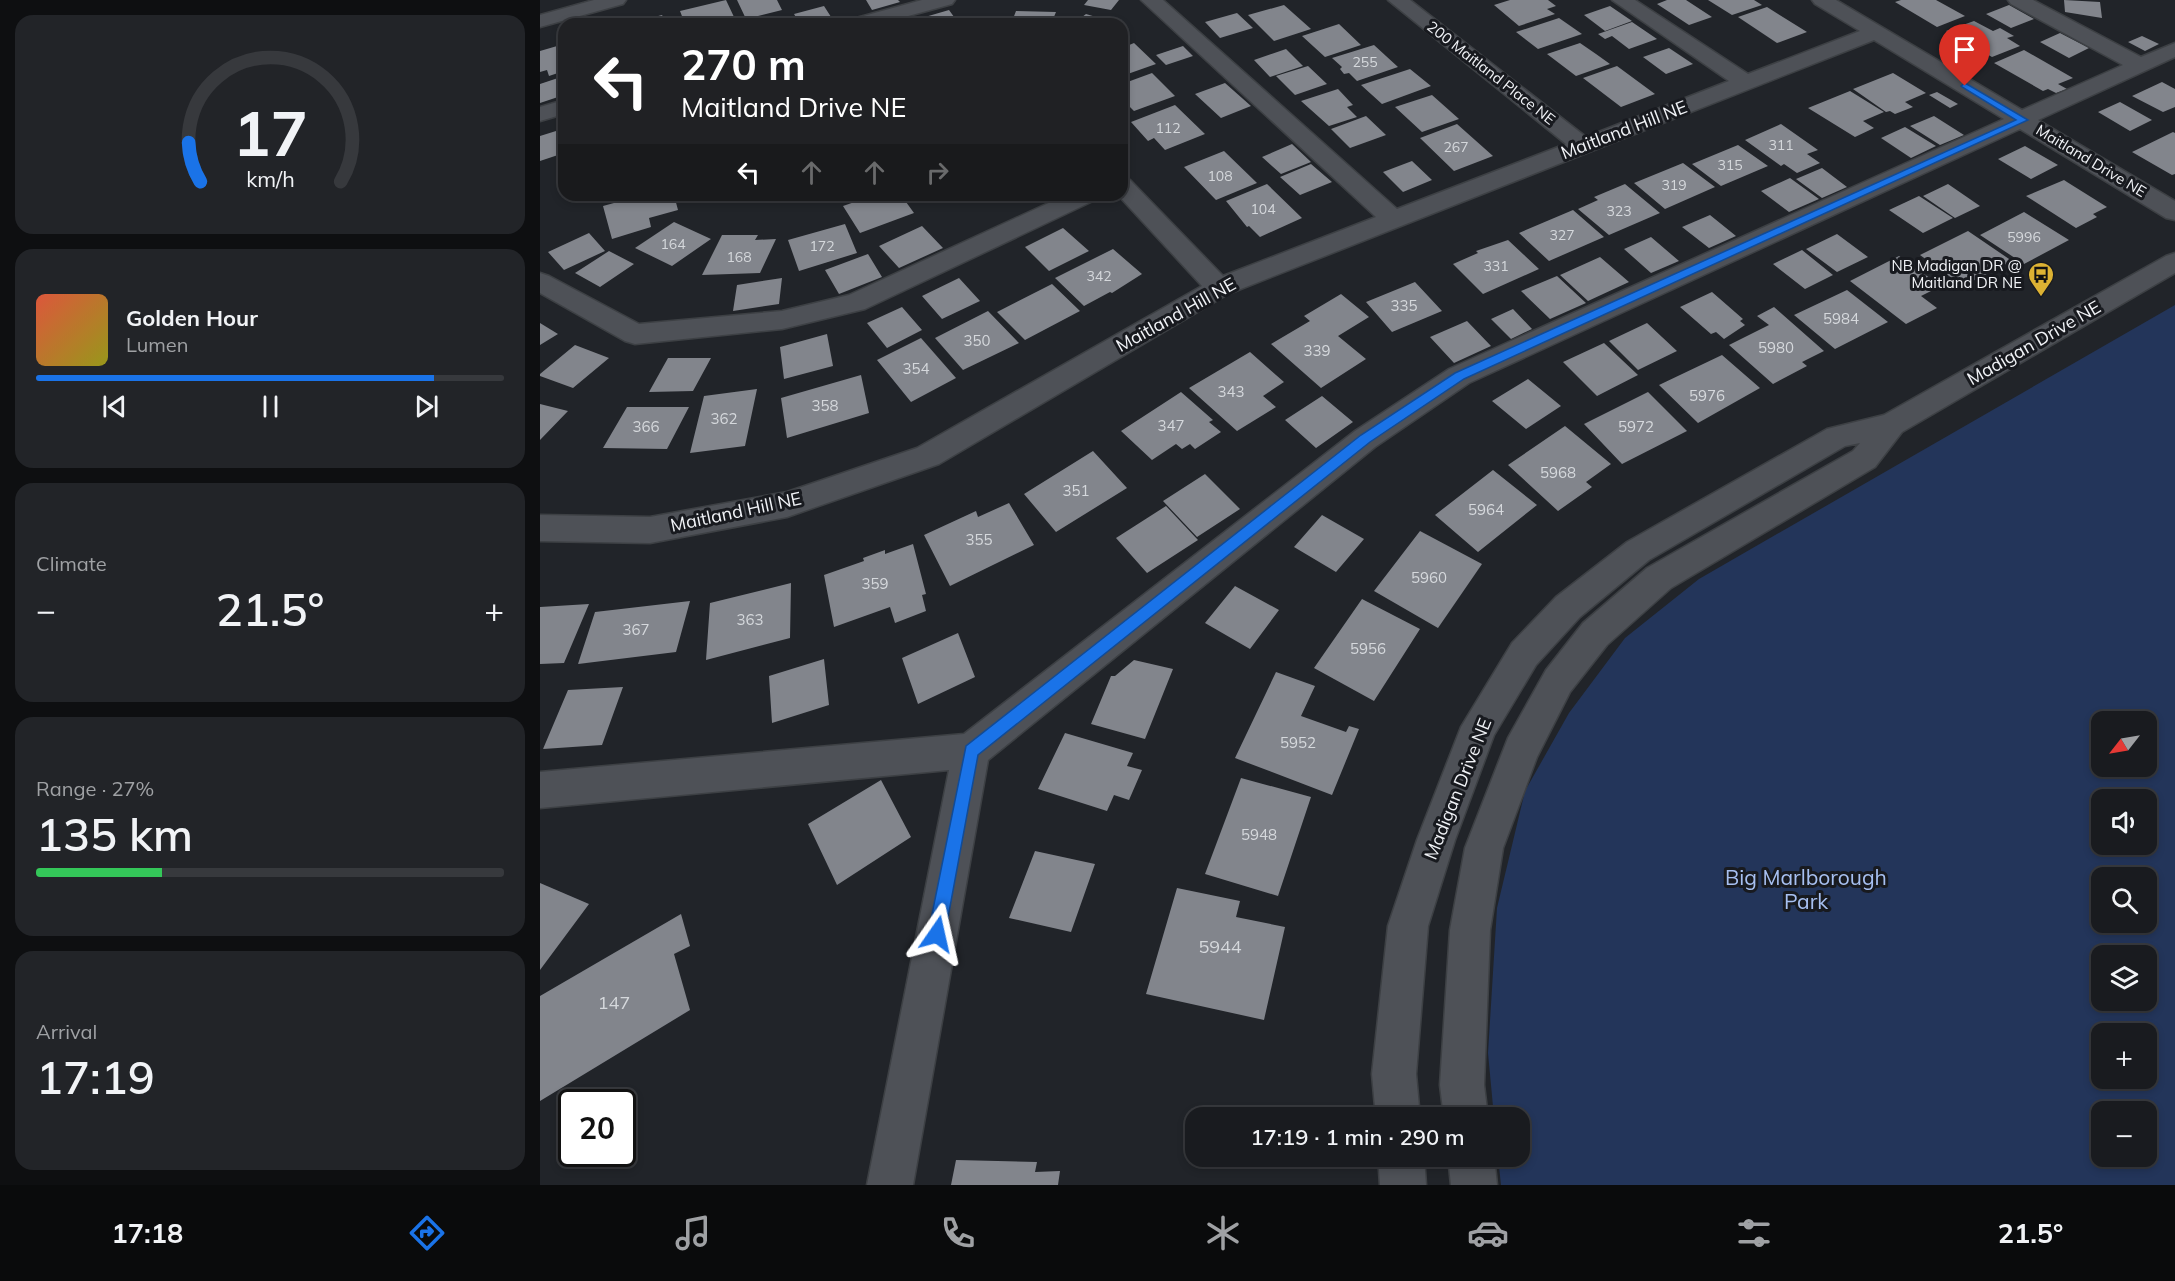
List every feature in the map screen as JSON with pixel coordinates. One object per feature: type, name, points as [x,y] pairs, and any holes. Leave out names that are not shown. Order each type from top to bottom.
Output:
[{"type":"street","points":[[878,18],[945,0]]},
{"type":"street","points":[[1151,0],[1394,220]]},
{"type":"street","name":"200 Maitland Place NE","points":[[1398,0],[1583,146]]},
{"type":"street","points":[[1622,0],[1746,83]]},
{"type":"street","name":"Maitland Drive NE","points":[[1822,0],[2175,212]]},
{"type":"street","points":[[2018,0],[2140,64]]},
{"type":"street","points":[[540,21],[606,1]]},
{"type":"street","name":"Maitland Hill NE","points":[[540,528],[650,530],[787,504],[928,456],[1219,288],[1876,32]]},
{"type":"street","points":[[540,790],[971,751],[1365,439],[1460,376],[2175,49]]},
{"type":"street","points":[[540,114],[558,109]]},
{"type":"street","points":[[1128,191],[1219,288]]},
{"type":"street","points":[[540,282],[635,334],[782,320],[856,303],[1073,201]]},
{"type":"street","name":"Madigan Drive NE","points":[[1397,1107],[1394,1074],[1408,926],[1436,840],[1479,727],[1524,654],[1568,607],[1638,551],[1837,437],[1892,424],[2175,262]]},
{"type":"street","name":"Madigan Drive NE","points":[[1465,1107],[1462,1084],[1470,930],[1484,848],[1521,750],[1558,681],[1595,634],[1659,578],[1864,459],[1892,424]]},
{"type":"street","points":[[890,1185],[971,751]]},
{"type":"street","points":[[1402,1167],[1403,1185]]},
{"type":"street","points":[[1472,1167],[1474,1185]]},
{"type":"green space","name":"Big Marlborough Park","points":[[2175,305],[2175,1185],[1501,1185],[1499,1167],[1530,1167],[1530,1107],[1493,1107],[1488,1053],[1497,908],[1525,791],[1569,713],[1625,638],[1699,579]]},
{"type":"building","points":[[726,0],[734,17],[683,18],[680,11]]},
{"type":"building","points":[[737,0],[777,0],[782,10],[750,18],[746,18]]},
{"type":"building","points":[[866,0],[898,0],[900,2],[872,10]]},
{"type":"building","points":[[1088,0],[1119,0],[1111,10],[1084,5]]},
{"type":"building","points":[[1510,0],[1548,0],[1556,6],[1547,9],[1555,14],[1519,26],[1494,5]]},
{"type":"building","points":[[1667,0],[1686,0],[1712,17],[1689,25],[1657,4]]},
{"type":"building","points":[[1708,0],[1754,0],[1762,5],[1732,15]]},
{"type":"building","points":[[1936,0],[1965,16],[1937,27],[1895,2]]},
{"type":"building","points":[[2064,0],[2100,2],[2102,18],[2065,12]]},
{"type":"building","points":[[1284,5],[1311,29],[1274,41],[1248,15]]},
{"type":"building","points":[[2009,5],[2034,19],[2011,28],[1986,14]]},
{"type":"building","points":[[824,6],[832,18],[796,18],[794,14]]},
{"type":"building","points":[[1610,6],[1632,21],[1605,31],[1584,15]]},
{"type":"building","points":[[1767,7],[1807,32],[1777,43],[1738,17]]},
{"type":"building","points":[[949,10],[955,18],[926,18]]},
{"type":"building","points":[[1016,11],[1056,12],[1054,18],[1013,18]]},
{"type":"building","points":[[1237,13],[1253,28],[1220,38],[1205,22]]},
{"type":"building","points":[[1086,14],[1099,18],[1081,18]]},
{"type":"building","points":[[1559,18],[1582,34],[1538,49],[1516,32]]},
{"type":"building","points":[[1974,21],[1993,31],[2000,28],[2014,36],[2007,38],[2020,46],[1992,57],[1946,31]]},
{"type":"building","points":[[1632,22],[1657,39],[1629,49],[1612,36],[1605,39],[1598,34]]},
{"type":"building","points":[[1339,24],[1361,45],[1325,57],[1302,36]]},
{"type":"building","points":[[2060,33],[2089,48],[2069,58],[2040,42]]},
{"type":"building","points":[[2142,36],[2159,44],[2145,51],[2128,42]]},
{"type":"building","points":[[1134,43],[1156,64],[1128,74],[1128,46]]},
{"type":"building","points":[[1580,43],[1610,64],[1576,76],[1547,54]]},
{"type":"building","points":[[1374,45],[1398,67],[1357,81],[1349,73],[1344,74],[1340,69],[1342,67],[1332,58]]},
{"type":"building","points":[[558,46],[558,73],[549,76],[547,70],[540,72],[540,51]]},
{"type":"building","points":[[1183,46],[1193,56],[1166,65],[1156,55]]},
{"type":"building","points":[[1669,48],[1693,64],[1666,74],[1643,57]]},
{"type":"building","points":[[1286,49],[1303,66],[1270,77],[1254,60]]},
{"type":"building","points":[[2024,50],[2073,78],[2058,84],[2067,89],[2056,93],[2048,89],[2043,91],[1994,63]]},
{"type":"building","points":[[1308,66],[1327,84],[1295,95],[1276,76]]},
{"type":"building","points":[[1617,66],[1655,94],[1621,107],[1583,78]]},
{"type":"building","points":[[1410,69],[1431,86],[1382,104],[1361,85]]},
{"type":"building","points":[[1152,73],[1175,96],[1134,111],[1128,105],[1128,82]]},
{"type":"building","points":[[1893,73],[1926,93],[1905,102],[1913,107],[1895,114],[1890,111],[1886,112],[1853,89]]},
{"type":"building","points":[[558,78],[558,97],[540,103],[540,84]]},
{"type":"building","points":[[2162,82],[2175,89],[2175,107],[2163,112],[2132,96]]},
{"type":"building","points":[[1225,83],[1251,106],[1221,118],[1195,94]]},
{"type":"building","points":[[1338,89],[1353,105],[1347,107],[1357,117],[1329,126],[1301,101]]},
{"type":"building","points":[[1850,91],[1884,112],[1863,121],[1874,128],[1855,137],[1808,108]]},
{"type":"building","points":[[1937,92],[1958,104],[1950,108],[1929,95]]},
{"type":"building","points":[[1432,95],[1459,119],[1422,132],[1395,107]]},
{"type":"building","points":[[2120,102],[2152,120],[2130,131],[2098,112]]},
{"type":"building","points":[[1175,105],[1205,134],[1165,150],[1154,138],[1148,141],[1131,122]]},
{"type":"building","points":[[1366,116],[1386,135],[1350,148],[1331,129]]},
{"type":"building","points":[[1934,116],[1964,135],[1940,145],[1910,126]]},
{"type":"building","points":[[1457,124],[1493,156],[1454,171],[1420,138]]},
{"type":"building","points":[[1781,124],[1818,150],[1807,154],[1820,163],[1797,173],[1784,164],[1781,166],[1745,140]]},
{"type":"building","points":[[1905,127],[1936,146],[1911,158],[1881,138]]},
{"type":"building","points":[[556,131],[558,155],[540,161],[540,136]]},
{"type":"building","points":[[2175,133],[2175,174],[2172,175],[2132,152]]},
{"type":"building","points":[[1292,144],[1311,162],[1281,174],[1262,157]]},
{"type":"building","points":[[1738,145],[1768,166],[1721,186],[1692,164]]},
{"type":"building","points":[[2025,146],[2058,165],[2031,179],[1998,159]]},
{"type":"building","points":[[1224,151],[1257,183],[1216,200],[1184,167]]},
{"type":"building","points":[[1412,161],[1432,180],[1403,192],[1383,172]]},
{"type":"building","points":[[1683,163],[1715,187],[1665,209],[1634,183]]},
{"type":"building","points":[[1311,164],[1332,182],[1300,195],[1280,177]]},
{"type":"building","points":[[1822,168],[1847,187],[1822,198],[1796,179]]},
{"type":"building","points":[[1790,178],[1819,199],[1789,212],[1761,191]]},
{"type":"building","points":[[2064,180],[2107,207],[2093,214],[2097,217],[2076,228],[2026,196]]},
{"type":"building","points":[[1267,184],[1302,218],[1260,237],[1249,226],[1247,227],[1226,201]]},
{"type":"building","points":[[1625,184],[1660,213],[1609,235],[1578,209],[1598,200],[1594,197]]},
{"type":"building","points":[[1948,184],[1980,206],[1955,218],[1923,196]]},
{"type":"building","points":[[1919,196],[1953,218],[1923,233],[1889,210]]},
{"type":"building","points":[[621,201],[676,201],[678,210],[649,218],[651,227],[612,239],[603,206]]},
{"type":"building","points":[[857,201],[905,201],[914,213],[860,233],[843,206]]},
{"type":"building","points":[[1573,210],[1604,237],[1549,261],[1519,233]]},
{"type":"building","points":[[2024,212],[2069,240],[2024,264],[1980,235]]},
{"type":"building","points":[[1710,215],[1736,236],[1709,248],[1682,227]]},
{"type":"building","points":[[674,222],[711,239],[672,266],[635,248]]},
{"type":"building","points":[[845,224],[857,253],[799,271],[788,240]]},
{"type":"building","points":[[922,226],[943,248],[899,268],[879,246]]},
{"type":"building","points":[[1063,228],[1089,251],[1049,271],[1025,247]]},
{"type":"building","points":[[1968,231],[2012,261],[1963,286],[1920,255]]},
{"type":"building","points":[[589,233],[605,251],[564,270],[548,252]]},
{"type":"building","points":[[1837,234],[1868,257],[1837,272],[1806,249]]},
{"type":"building","points":[[722,235],[758,235],[755,240],[776,239],[760,273],[702,275]]},
{"type":"building","points":[[1651,237],[1679,261],[1651,273],[1624,249]]},
{"type":"building","points":[[1508,240],[1539,269],[1483,294],[1453,264],[1478,253],[1476,251]]},
{"type":"building","points":[[1113,249],[1142,274],[1112,293],[1084,306],[1055,278]]},
{"type":"building","points":[[1802,250],[1833,275],[1805,289],[1773,264]]},
{"type":"building","points":[[609,251],[634,264],[600,287],[575,273]]},
{"type":"building","points":[[868,254],[882,277],[839,294],[825,270]]},
{"type":"building","points":[[1899,256],[1941,286],[1921,296],[1937,308],[1906,324],[1850,281]]},
{"type":"building","points":[[1600,257],[1629,282],[1588,301],[1560,275]]},
{"type":"building","points":[[1557,276],[1586,303],[1550,319],[1521,291]]},
{"type":"building","points":[[782,278],[779,304],[733,311],[737,285]]},
{"type":"building","points":[[959,278],[980,301],[942,319],[922,296]]},
{"type":"building","points":[[1415,282],[1442,311],[1392,332],[1366,302]]},
{"type":"building","points":[[1052,284],[1080,311],[1025,340],[997,312]]},
{"type":"building","points":[[1847,290],[1888,322],[1835,349],[1794,315]]},
{"type":"building","points":[[1712,292],[1743,319],[1740,321],[1745,325],[1724,339],[1716,332],[1711,334],[1680,307]]},
{"type":"building","points":[[1341,294],[1369,317],[1338,336],[1366,359],[1321,388],[1271,344],[1310,321],[1304,316]]},
{"type":"building","points":[[902,307],[922,330],[887,348],[867,323]]},
{"type":"building","points":[[1774,307],[1824,351],[1802,362],[1807,366],[1773,384],[1729,345],[1769,325],[1757,316]]},
{"type":"building","points":[[1513,309],[1532,329],[1511,339],[1491,319]]},
{"type":"building","points":[[988,311],[1019,343],[963,370],[935,338]]},
{"type":"building","points":[[1467,321],[1491,346],[1454,363],[1430,337]]},
{"type":"building","points":[[540,323],[558,334],[540,345]]},
{"type":"building","points":[[1647,323],[1677,351],[1638,370],[1609,341]]},
{"type":"building","points":[[827,334],[833,366],[784,379],[780,347]]},
{"type":"building","points":[[921,338],[956,378],[911,402],[877,360]]},
{"type":"building","points":[[1604,343],[1638,375],[1597,396],[1563,362]]},
{"type":"building","points":[[575,345],[609,358],[573,388],[540,376],[540,374]]},
{"type":"building","points":[[1250,352],[1284,382],[1263,396],[1276,407],[1237,431],[1189,388]]},
{"type":"building","points":[[1722,355],[1760,388],[1698,423],[1659,385]]},
{"type":"building","points":[[668,358],[711,358],[693,391],[649,392]]},
{"type":"building","points":[[861,375],[869,413],[787,438],[781,398]]},
{"type":"building","points":[[1528,379],[1561,406],[1526,429],[1492,401]]},
{"type":"building","points":[[757,389],[745,446],[690,453],[704,396]]},
{"type":"building","points":[[1181,392],[1213,420],[1209,422],[1221,432],[1195,449],[1190,444],[1182,449],[1176,444],[1152,460],[1121,431]]},
{"type":"building","points":[[1648,392],[1687,431],[1622,464],[1584,424]]},
{"type":"building","points":[[1322,396],[1353,422],[1316,448],[1285,420]]},
{"type":"building","points":[[540,404],[568,411],[540,440]]},
{"type":"building","points":[[627,407],[689,407],[667,449],[603,448]]},
{"type":"building","points":[[1565,426],[1611,464],[1586,482],[1592,487],[1558,511],[1508,465]]},
{"type":"building","points":[[1093,451],[1127,488],[1056,532],[1024,494]]},
{"type":"building","points":[[1493,470],[1537,505],[1478,552],[1435,515]]},
{"type":"building","points":[[1205,474],[1240,509],[1197,537],[1163,501]]},
{"type":"building","points":[[1009,503],[1034,545],[950,586],[924,535],[976,511],[978,517]]},
{"type":"building","points":[[1166,506],[1198,540],[1147,573],[1116,538]]},
{"type":"building","points":[[1322,515],[1364,539],[1336,572],[1294,547]]},
{"type":"building","points":[[1420,531],[1482,564],[1438,628],[1374,591]]},
{"type":"building","points":[[913,544],[926,594],[922,595],[926,611],[895,623],[890,607],[834,627],[824,575],[864,561],[863,558],[885,550],[885,554]]},
{"type":"building","points":[[791,583],[790,638],[706,660],[710,603]]},
{"type":"building","points":[[1235,586],[1279,610],[1250,649],[1205,623]]},
{"type":"building","points":[[1362,599],[1420,629],[1374,701],[1314,668]]},
{"type":"building","points":[[690,601],[676,652],[578,664],[595,612]]},
{"type":"building","points":[[589,604],[564,663],[540,664],[540,607]]},
{"type":"building","points":[[958,633],[975,677],[918,704],[902,658]]},
{"type":"building","points":[[824,659],[829,705],[772,723],[769,676]]},
{"type":"building","points":[[1134,660],[1173,669],[1145,739],[1091,724],[1111,676],[1115,676]]},
{"type":"building","points":[[1276,672],[1315,686],[1301,716],[1346,732],[1349,726],[1359,729],[1332,795],[1235,758]]},
{"type":"building","points":[[623,687],[602,745],[543,749],[568,690]]},
{"type":"building","points":[[1065,733],[1133,753],[1127,766],[1142,770],[1129,800],[1114,795],[1107,811],[1038,789]]},
{"type":"building","points":[[1241,778],[1311,797],[1278,896],[1205,874]]},
{"type":"building","points":[[881,780],[911,837],[837,885],[808,824]]},
{"type":"building","points":[[1035,851],[1095,864],[1071,932],[1009,918]]},
{"type":"building","points":[[540,883],[589,904],[540,970]]},
{"type":"building","points":[[1177,888],[1240,901],[1236,917],[1285,927],[1264,1020],[1146,994]]},
{"type":"building","points":[[681,914],[690,946],[674,954],[690,1010],[540,1101],[540,996]]},
{"type":"building","points":[[956,1160],[1037,1162],[1035,1172],[1060,1171],[1058,1185],[951,1185]]},
{"type":"place","name":"NB Madigan DR @ Maitland DR NE","points":[[2041,298]]},
{"type":"route","points":[[937,934],[971,751],[1365,439],[1460,376],[2023,120],[1965,86]]}]
